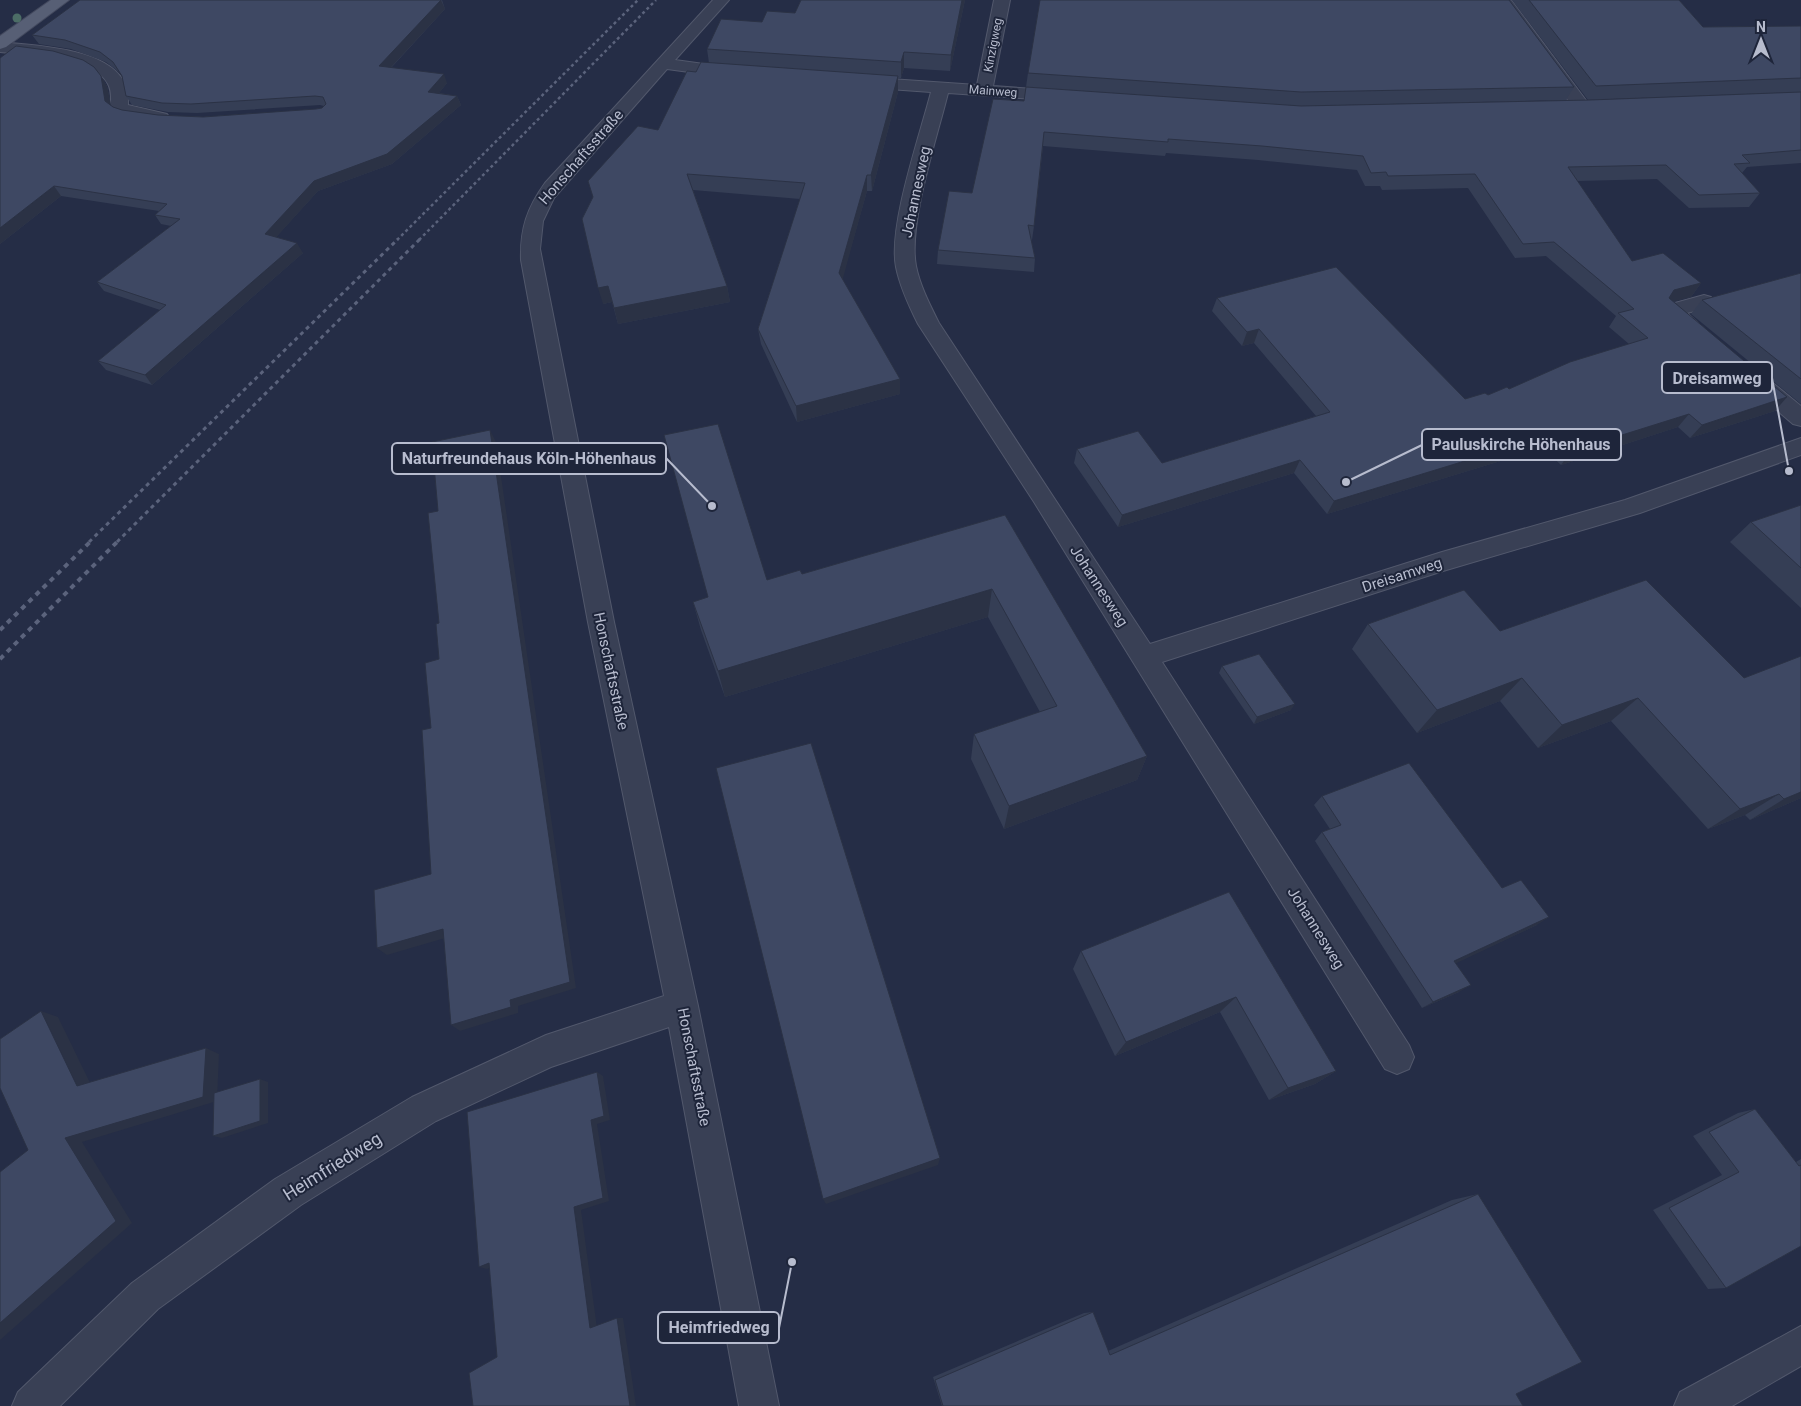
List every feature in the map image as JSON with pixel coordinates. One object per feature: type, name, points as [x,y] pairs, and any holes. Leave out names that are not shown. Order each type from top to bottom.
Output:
[{"type":"main road","points":[[0,46],[61,0]]},
{"type":"street","name":"Honschaftsstraße","points":[[720,0],[540,202],[534,216],[529,240],[530,260],[601,622],[682,1006],[759,1406]]},
{"type":"street","name":"Kinzigweg","points":[[984,91],[1002,0]]},
{"type":"street","points":[[1504,0],[1582,108]]},
{"type":"street","points":[[0,46],[85,59],[100,65],[117,84],[120,107],[126,111],[178,119]]},
{"type":"street","points":[[664,64],[705,71],[754,74]]},
{"type":"street","name":"Mainweg","points":[[842,80],[1082,98]]},
{"type":"street","name":"Johannesweg","points":[[941,88],[907,226],[905,243],[906,266],[915,296],[929,324],[1144,657],[1397,1057]]},
{"type":"street","points":[[1562,108],[1602,107]]},
{"type":"street","points":[[1666,324],[1703,346],[1671,311],[1704,302]]},
{"type":"street","points":[[1801,418],[1737,374],[1801,439]]},
{"type":"street","name":"Dreisamweg","points":[[1144,657],[1442,562],[1632,506],[1801,446]]},
{"type":"street","name":"Heimfriedweg","points":[[32,1406],[145,1296],[288,1192],[424,1109],[546,1052],[682,1006]]},
{"type":"street","points":[[1694,1406],[1801,1345]]},
{"type":"building","points":[[80,0],[441,0],[379,66],[444,74],[428,92],[457,96],[387,154],[314,181],[265,234],[297,243],[145,375],[98,361],[166,305],[97,282],[180,219],[155,215],[167,204],[54,186],[0,228],[0,58],[16,46],[53,51],[83,60],[94,67],[101,76],[105,101],[113,107],[122,110],[158,115],[203,117],[316,109],[322,108],[326,104],[323,97],[315,96],[191,104],[162,103],[126,96],[122,76],[113,62],[100,52],[65,40],[32,35]]},
{"type":"building","points":[[801,0],[962,0],[951,55],[904,52],[901,62],[707,49],[721,19],[762,22],[767,11],[795,13]]},
{"type":"building","points":[[1040,0],[1509,0],[1574,87],[1301,92],[1028,73]]},
{"type":"building","points":[[1529,0],[1679,0],[1703,27],[1801,26],[1801,78],[1596,86]]},
{"type":"building","points":[[701,62],[898,76],[871,175],[867,175],[839,273],[900,379],[796,406],[758,329],[805,183],[687,174],[727,286],[614,308],[608,286],[598,288],[582,219],[593,197],[588,181],[638,126],[658,130],[687,71],[696,72]]},
{"type":"building","points":[[1026,87],[1301,106],[1590,100],[1801,92],[1801,150],[1742,155],[1750,163],[1734,164],[1760,193],[1699,195],[1666,165],[1568,167],[1632,261],[1663,253],[1701,283],[1674,290],[1669,298],[1787,397],[1702,425],[1689,414],[1571,451],[1553,434],[1334,501],[1300,460],[1122,515],[1077,449],[1138,431],[1162,463],[1330,412],[1259,329],[1247,332],[1217,298],[1336,267],[1465,399],[1485,393],[1488,395],[1507,387],[1509,389],[1570,362],[1648,338],[1618,313],[1634,309],[1554,242],[1523,244],[1475,174],[1388,176],[1386,172],[1371,173],[1363,156],[1262,146],[1168,139],[1168,142],[1044,132],[1034,226],[1028,225],[1035,258],[938,250],[949,191],[972,193],[993,99],[1024,101]]},
{"type":"building","points":[[1801,273],[1801,379],[1702,300]]},
{"type":"building","points":[[718,424],[767,580],[800,570],[802,574],[1005,515],[1147,756],[1009,806],[974,734],[1057,706],[992,589],[718,671],[693,602],[708,597],[664,435]]},
{"type":"building","points":[[490,430],[570,982],[510,1000],[511,1007],[451,1025],[443,929],[377,948],[374,890],[431,874],[422,730],[431,728],[425,663],[439,659],[436,624],[439,623],[428,513],[438,511],[432,442]]},
{"type":"building","points":[[1801,505],[1801,568],[1751,522]]},
{"type":"building","points":[[1646,580],[1744,678],[1801,656],[1801,792],[1784,799],[1779,794],[1740,809],[1638,698],[1562,725],[1522,678],[1437,710],[1368,624],[1464,590],[1500,631]]},
{"type":"building","points":[[1259,654],[1295,704],[1257,717],[1222,666]]},
{"type":"building","points":[[811,743],[940,1158],[823,1199],[716,768]]},
{"type":"building","points":[[1409,763],[1502,888],[1521,880],[1549,917],[1454,961],[1471,985],[1433,1002],[1322,832],[1341,825],[1322,796]]},
{"type":"building","points":[[1229,892],[1336,1071],[1288,1088],[1236,997],[1126,1042],[1081,951]]},
{"type":"building","points":[[41,1011],[77,1086],[206,1048],[203,1097],[65,1138],[116,1221],[0,1323],[0,1172],[28,1150],[0,1088],[0,1039]]},
{"type":"building","points":[[597,1072],[604,1116],[591,1120],[603,1198],[574,1207],[590,1328],[617,1318],[630,1406],[473,1406],[469,1373],[497,1357],[489,1263],[479,1267],[467,1112]]},
{"type":"building","points":[[260,1079],[260,1121],[213,1136],[214,1093]]},
{"type":"building","points":[[1755,1109],[1799,1166],[1801,1165],[1801,1246],[1726,1288],[1669,1208],[1739,1172],[1709,1132]]},
{"type":"building","points":[[1478,1194],[1582,1362],[1516,1394],[1523,1406],[943,1406],[935,1380],[1093,1312],[1110,1355]]},
{"type":"railway","points":[[397,240],[638,0]]},
{"type":"railway","points":[[419,240],[656,0]]},
{"type":"railway","points":[[89,542],[398,239]]},
{"type":"railway","points":[[0,659],[419,240]]},
{"type":"railway","points":[[0,630],[91,541]]},
{"type":"place","name":"Dreisamweg","points":[[1789,471]]},
{"type":"place","name":"Pauluskirche Höhenhaus","points":[[1346,482]]},
{"type":"place","name":"Naturfreundehaus Köln-Höhenhaus","points":[[712,506]]},
{"type":"place","name":"Heimfriedweg","points":[[792,1262]]}]
